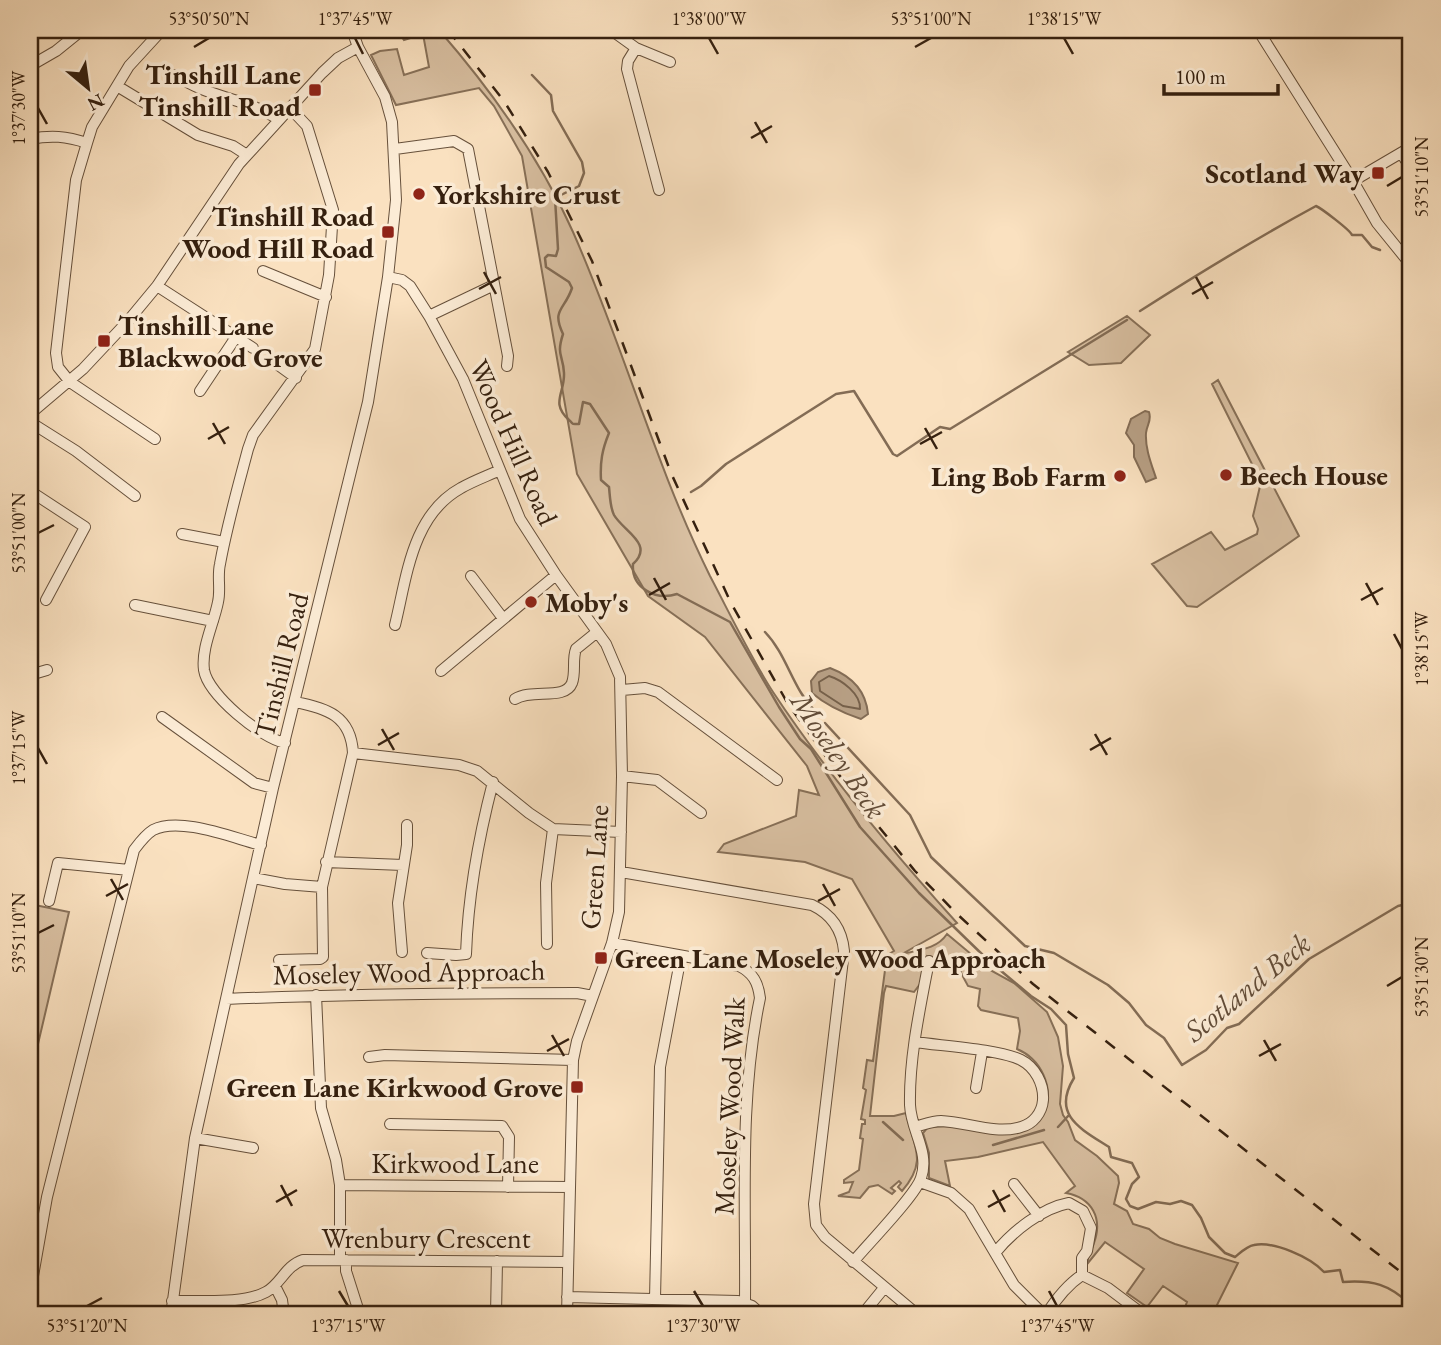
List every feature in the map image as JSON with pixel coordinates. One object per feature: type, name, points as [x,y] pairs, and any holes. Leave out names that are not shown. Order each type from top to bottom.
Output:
[{"type":"street","points":[[30,66],[56,51],[82,30]]},
{"type":"street","points":[[155,439],[70,382],[58,367],[56,353],[76,180],[92,127],[129,66],[162,30]]},
{"type":"street","name":"Tinshill Road","points":[[171,1315],[195,1138],[273,788],[368,402],[388,277],[396,200],[392,122],[385,97],[358,47],[352,30]]},
{"type":"street","points":[[611,30],[636,48],[670,62]]},
{"type":"street","points":[[1261,31],[1377,223],[1411,265]]},
{"type":"street","points":[[30,414],[70,382],[157,286],[247,155],[334,61],[358,47]]},
{"type":"street","points":[[636,48],[628,61],[627,69],[659,190]]},
{"type":"street","points":[[176,75],[194,87],[265,111],[279,120]]},
{"type":"street","points":[[117,86],[198,135],[233,146],[247,155]]},
{"type":"street","points":[[285,743],[269,738],[218,696],[209,684],[204,657],[219,598],[218,578],[224,542],[250,442],[315,349],[326,297],[334,215],[307,126],[290,108]]},
{"type":"street","points":[[30,139],[51,135],[87,143]]},
{"type":"street","points":[[395,149],[454,141],[468,149],[508,356],[507,366]]},
{"type":"street","points":[[1353,181],[1411,147]]},
{"type":"street","points":[[1401,153],[1411,168]]},
{"type":"street","points":[[263,271],[326,297]]},
{"type":"street","name":"Wood Hill Road","points":[[388,277],[402,280],[410,286],[429,316],[463,379],[520,519],[597,632]]},
{"type":"street","points":[[429,316],[494,285]]},
{"type":"street","points":[[157,286],[253,348]]},
{"type":"street","points":[[200,391],[205,377],[236,337]]},
{"type":"street","points":[[274,362],[296,378]]},
{"type":"street","points":[[30,422],[76,451],[135,496]]},
{"type":"street","points":[[395,625],[411,556],[424,523],[440,503],[460,488],[500,470]]},
{"type":"street","points":[[30,491],[83,523],[85,527],[46,600]]},
{"type":"street","points":[[182,534],[224,542]]},
{"type":"street","points":[[441,671],[502,617],[556,575]]},
{"type":"street","points":[[471,576],[502,617]]},
{"type":"street","points":[[135,605],[213,621]]},
{"type":"street","points":[[515,699],[528,693],[561,693],[566,690],[573,680],[576,649],[597,632]]},
{"type":"street","name":"Green Lane","points":[[567,1315],[573,1060],[612,943],[619,912],[621,872],[622,690],[615,662],[597,632]]},
{"type":"street","points":[[30,715],[33,694],[30,677],[47,670]]},
{"type":"street","points":[[622,690],[645,688],[658,692],[777,780]]},
{"type":"street","points":[[279,960],[323,957],[322,887],[353,753],[349,734],[339,719],[320,707],[295,702]]},
{"type":"street","points":[[162,717],[254,783],[273,788]]},
{"type":"street","points":[[353,753],[459,765],[477,771],[553,829],[621,832]]},
{"type":"street","points":[[622,776],[657,780],[701,813]]},
{"type":"street","points":[[427,953],[456,956],[466,954],[468,917],[485,813],[493,782]]},
{"type":"street","points":[[30,1293],[47,1198],[134,850],[144,837],[167,825],[182,825],[261,845]]},
{"type":"street","points":[[402,951],[398,902],[407,845],[407,825]]},
{"type":"street","points":[[547,944],[546,883],[553,829]]},
{"type":"street","points":[[49,901],[55,866],[61,862],[130,870]]},
{"type":"street","points":[[327,862],[403,865]]},
{"type":"street","points":[[621,872],[812,905],[825,911],[833,921],[843,941],[844,951],[814,1214],[820,1232],[918,1315]]},
{"type":"street","points":[[253,878],[322,887]]},
{"type":"street","name":"Moseley Wood Walk","points":[[612,943],[739,966],[748,970],[759,988],[760,998],[747,1073],[744,1146],[746,1303]]},
{"type":"street","points":[[655,1299],[660,1067],[681,956]]},
{"type":"street","points":[[853,1262],[920,1182],[924,1160],[910,1108],[915,1042],[929,961]]},
{"type":"street","name":"Moseley Wood Approach","points":[[226,999],[316,995],[577,993],[593,996]]},
{"type":"street","points":[[316,995],[321,1108],[326,1134],[336,1160],[340,1185],[343,1260],[360,1315]]},
{"type":"street","points":[[915,1042],[1014,1058],[1028,1065],[1034,1072],[1042,1086],[1043,1101],[1034,1120],[1011,1130],[939,1121],[915,1128]]},
{"type":"street","points":[[976,1088],[982,1052]]},
{"type":"street","points":[[369,1057],[385,1055],[573,1060]]},
{"type":"street","points":[[390,1124],[502,1126],[509,1138],[508,1186]]},
{"type":"street","points":[[195,1138],[253,1148]]},
{"type":"street","points":[[920,1182],[951,1194],[969,1209],[1014,1285],[1045,1315],[1070,1283],[1083,1275]]},
{"type":"street","points":[[1014,1184],[1039,1216]]},
{"type":"street","name":"Kirkwood Lane","points":[[340,1185],[570,1187]]},
{"type":"street","points":[[995,1253],[1039,1216],[1054,1206],[1069,1203],[1083,1211],[1091,1228],[1087,1251],[1082,1258],[1083,1275]]},
{"type":"street","points":[[496,1315],[497,1261]]},
{"type":"street","name":"Wrenbury Crescent","points":[[172,1301],[244,1299],[267,1292],[296,1262],[568,1262]]},
{"type":"street","points":[[1083,1275],[1144,1315]]},
{"type":"street","points":[[275,1286],[282,1300],[284,1315]]},
{"type":"street","points":[[862,1315],[884,1288]]},
{"type":"street","points":[[567,1297],[746,1303],[762,1315]]},
{"type":"shaded area","points":[[397,30],[439,30],[514,126],[546,178],[573,232],[690,534],[757,665],[794,723],[838,782],[884,840],[957,923],[902,954],[933,946],[947,934],[990,970],[1014,983],[1047,1012],[1058,1037],[1063,1066],[1060,1104],[1063,1115],[1075,1140],[1118,1176],[1114,1204],[1127,1211],[1133,1224],[1149,1229],[1160,1238],[1238,1263],[1212,1315],[1182,1315],[1187,1302],[1163,1286],[1147,1307],[1127,1293],[1144,1269],[1105,1242],[1088,1263],[1088,1255],[1096,1234],[1096,1218],[1089,1204],[1083,1199],[1066,1193],[1075,1186],[1043,1142],[978,1157],[945,1161],[950,1186],[929,1178],[929,1153],[923,1133],[928,1127],[950,1126],[999,1133],[1045,1111],[1047,1102],[1046,1083],[1039,1067],[1017,1049],[1020,1031],[1018,1018],[981,1010],[978,1006],[980,989],[968,986],[961,973],[960,964],[932,960],[932,957],[927,956],[920,984],[914,992],[886,986],[884,993],[870,1116],[906,1113],[917,1154],[915,1171],[902,1191],[898,1187],[901,1183],[899,1181],[891,1188],[895,1191],[892,1194],[878,1185],[869,1187],[860,1198],[838,1196],[849,1192],[853,1182],[844,1183],[844,1180],[859,1170],[863,1139],[860,1138],[862,1124],[865,1124],[865,1120],[861,1119],[867,1060],[873,1061],[887,955],[894,951],[852,879],[805,862],[718,852],[724,844],[796,816],[799,790],[819,795],[807,766],[705,637],[648,596],[577,474],[522,156],[494,106],[479,88],[396,105],[371,55],[397,49],[404,75],[429,67],[423,34],[404,40]]},
{"type":"shaded area","points":[[1127,316],[1150,335],[1121,363],[1089,365],[1068,352]]},
{"type":"shaded area","points":[[1218,380],[1299,536],[1197,607],[1187,606],[1152,564],[1211,532],[1225,550],[1257,534],[1258,529],[1253,516],[1261,482],[1212,384]]},
{"type":"shaded area","points":[[30,904],[69,912],[30,1078]]},
{"type":"water","points":[[1145,411],[1150,415],[1146,444],[1156,478],[1146,482],[1134,457],[1134,445],[1126,433],[1131,419]]},
{"type":"water","points":[[830,668],[845,675],[861,691],[868,714],[861,719],[835,709],[812,693],[811,681],[818,672]]},
{"type":"waterway","name":"Moseley Beck","points":[[532,75],[551,95],[553,111],[582,162],[584,173],[579,186],[555,198],[558,249],[556,256],[548,255],[545,258],[546,267],[569,282],[572,288],[558,319],[563,334],[560,351],[564,373],[560,408],[573,424],[579,424],[583,402],[590,404],[609,433],[602,456],[601,480],[609,487],[614,515],[639,544],[639,557],[633,564],[636,580],[646,591],[661,596],[677,594],[730,622],[779,707],[800,739],[811,749],[860,827],[919,893],[988,960],[1051,1009],[1066,1025],[1068,1054],[1074,1078],[1068,1091],[1068,1111],[1072,1120],[1109,1147],[1111,1157],[1132,1163],[1139,1177],[1132,1184],[1126,1199],[1130,1206],[1138,1209],[1156,1202],[1170,1204],[1181,1201],[1192,1205],[1209,1237],[1225,1253],[1235,1257],[1254,1245],[1271,1245],[1291,1251],[1324,1272],[1340,1270],[1343,1282],[1363,1282],[1388,1288],[1411,1305]]},
{"type":"waterway","points":[[1140,311],[1316,206],[1352,235],[1362,235],[1372,247],[1380,250]]},
{"type":"waterway","points":[[691,492],[726,464],[836,394],[854,391],[893,454],[897,456],[940,427],[950,429],[1127,320]]},
{"type":"waterway","name":"Scotland Beck","points":[[765,632],[814,710]]},
{"type":"waterway","name":"Scotland Beck","points":[[825,723],[910,815],[931,857],[1025,946],[1054,953],[1108,985],[1129,1003],[1146,1025],[1164,1038],[1182,1065],[1206,1050],[1227,1028],[1239,1024],[1309,959],[1398,906],[1411,903]]},
{"type":"waterway","points":[[1058,1127],[1069,1115]]},
{"type":"waterway","points":[[883,1122],[903,1140]]},
{"type":"waterway","points":[[993,1145],[1044,1130]]},
{"type":"railway","points":[[448,30],[504,101],[548,172],[592,261],[671,473],[731,603],[788,704],[861,805],[915,871],[1033,984],[1411,1280]]},
{"type":"place","name":"Tinshill Lane Tinshill Road","points":[[315,90]]},
{"type":"place","name":"Scotland Way","points":[[1378,173]]},
{"type":"place","name":"Yorkshire Crust","points":[[419,194]]},
{"type":"place","name":"Tinshill Road Wood Hill Road","points":[[388,232]]},
{"type":"place","name":"Tinshill Lane Blackwood Grove","points":[[104,341]]},
{"type":"place","name":"Beech House","points":[[1226,475]]},
{"type":"place","name":"Ling Bob Farm","points":[[1120,476]]},
{"type":"place","name":"Moby's","points":[[531,602]]},
{"type":"place","name":"Green Lane Moseley Wood Approach","points":[[601,958]]},
{"type":"place","name":"Green Lane Kirkwood Grove","points":[[577,1087]]}]
